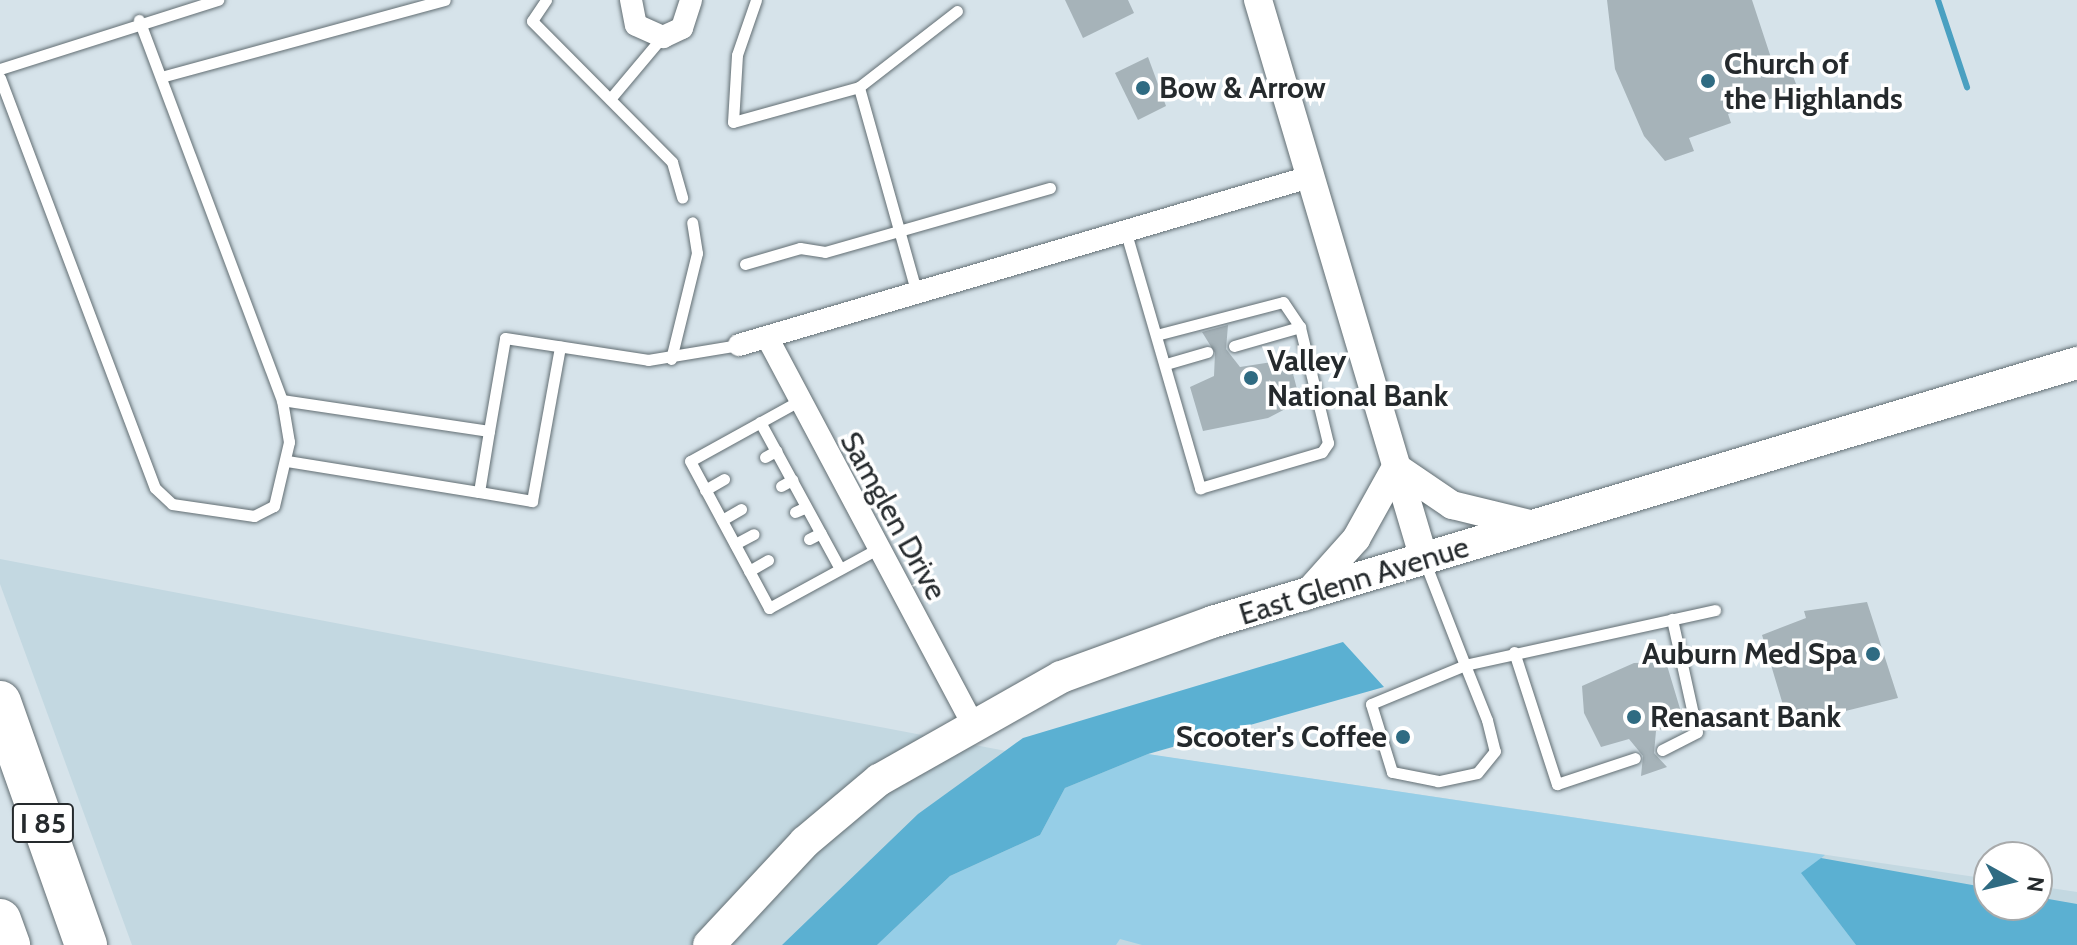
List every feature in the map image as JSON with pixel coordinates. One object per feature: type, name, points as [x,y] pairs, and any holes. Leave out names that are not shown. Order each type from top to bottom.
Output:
[{"type":"highway","name":"I 85","points":[[0,702],[86,945]]},
{"type":"highway","points":[[0,920],[9,945]]},
{"type":"main road","name":"East Glenn Avenue","points":[[709,945],[841,810],[972,722],[1107,658],[1424,559],[2077,363]]},
{"type":"street","points":[[631,0],[636,25],[662,37],[682,28],[691,0]]},
{"type":"street","points":[[1258,0],[1313,176],[1424,559]]},
{"type":"street","points":[[739,345],[1313,176]]},
{"type":"street","name":"Samglen Drive","points":[[767,337],[797,402],[972,722]]},
{"type":"street","points":[[1396,467],[1452,505],[1539,526]]},
{"type":"street","points":[[1304,597],[1356,539],[1396,467]]},
{"type":"lane","points":[[0,69],[139,20],[218,0]]},
{"type":"lane","points":[[161,77],[445,0]]},
{"type":"lane","points":[[546,0],[532,21],[672,162],[682,198]]},
{"type":"lane","points":[[756,0],[737,55],[733,122],[859,87],[957,11]]},
{"type":"lane","points":[[0,78],[161,498],[266,514],[287,461],[282,400],[139,20]]},
{"type":"lane","points":[[610,99],[662,37]]},
{"type":"lane","points":[[859,87],[917,294]]},
{"type":"lane","points":[[745,264],[900,233],[1050,188]]},
{"type":"lane","points":[[671,359],[697,253],[692,222]]},
{"type":"lane","points":[[1126,233],[1200,488],[1322,452],[1326,431],[1300,327],[1283,302],[1156,335]]},
{"type":"lane","points":[[1234,346],[1300,327]]},
{"type":"lane","points":[[479,492],[505,338],[671,359],[739,345]]},
{"type":"lane","points":[[287,461],[532,501],[560,347]]},
{"type":"lane","points":[[1166,364],[1207,352]]},
{"type":"lane","points":[[282,400],[489,431]]},
{"type":"lane","points":[[797,402],[690,461],[769,608],[877,549]]},
{"type":"lane","points":[[760,422],[770,454],[815,536],[840,569]]},
{"type":"lane","points":[[705,490],[724,479]]},
{"type":"lane","points":[[722,520],[741,509]]},
{"type":"lane","points":[[735,544],[754,534]]},
{"type":"lane","points":[[1424,559],[1465,665],[1495,751],[1488,764],[1461,781],[1392,772],[1371,704],[1465,665],[1715,610]]},
{"type":"lane","points":[[749,571],[768,560]]},
{"type":"lane","points":[[1662,750],[1697,732],[1672,619]]},
{"type":"lane","points":[[1514,652],[1557,784],[1635,758]]},
{"type":"shaded area","points":[[0,559],[1053,760],[1092,746],[1973,877],[1973,921],[2053,921],[2053,888],[2077,892],[2077,945],[132,945],[0,584]]},
{"type":"shaded area","points":[[1343,642],[1384,687],[1148,754],[1065,788],[1040,835],[950,876],[877,945],[782,945],[918,814],[1023,738]]},
{"type":"shaded area","points":[[1148,754],[1825,855],[1802,874],[1856,945],[1142,945],[1120,939],[1116,945],[877,945],[950,876],[1040,835],[1065,788]]},
{"type":"shaded area","points":[[1821,858],[1973,885],[1973,921],[2053,921],[2053,900],[2077,904],[2077,945],[1856,945],[1801,873]]},
{"type":"building","points":[[1065,0],[1128,0],[1134,13],[1083,38]]},
{"type":"building","name":"Church of the Highlands","points":[[1607,0],[1752,0],[1777,76],[1791,71],[1798,89],[1728,114],[1731,123],[1689,138],[1694,151],[1665,161],[1644,136],[1615,69]]},
{"type":"building","points":[[1148,57],[1166,106],[1138,120],[1115,73]]},
{"type":"building","name":"Valley National Bank","points":[[1228,325],[1226,349],[1240,367],[1279,361],[1281,369],[1291,366],[1298,393],[1289,395],[1291,406],[1268,418],[1203,431],[1190,387],[1214,376],[1215,353],[1202,332]]},
{"type":"building","points":[[1867,602],[1898,698],[1789,725],[1762,635],[1806,618],[1804,611]]},
{"type":"building","name":"Renasant Bank","points":[[1666,662],[1684,722],[1656,731],[1654,753],[1667,767],[1641,776],[1643,756],[1629,739],[1601,747],[1584,713],[1582,686],[1634,663]]},
{"type":"waterway","points":[[1938,0],[1967,87]]},
{"type":"place","name":"Church of the Highlands","points":[[1708,81]]},
{"type":"place","name":"Bow & Arrow","points":[[1143,88]]},
{"type":"place","name":"Valley National Bank","points":[[1251,378]]},
{"type":"place","name":"Auburn Med Spa","points":[[1873,654]]},
{"type":"place","name":"Renasant Bank","points":[[1634,717]]},
{"type":"place","name":"Scooter's Coffee","points":[[1403,737]]}]
